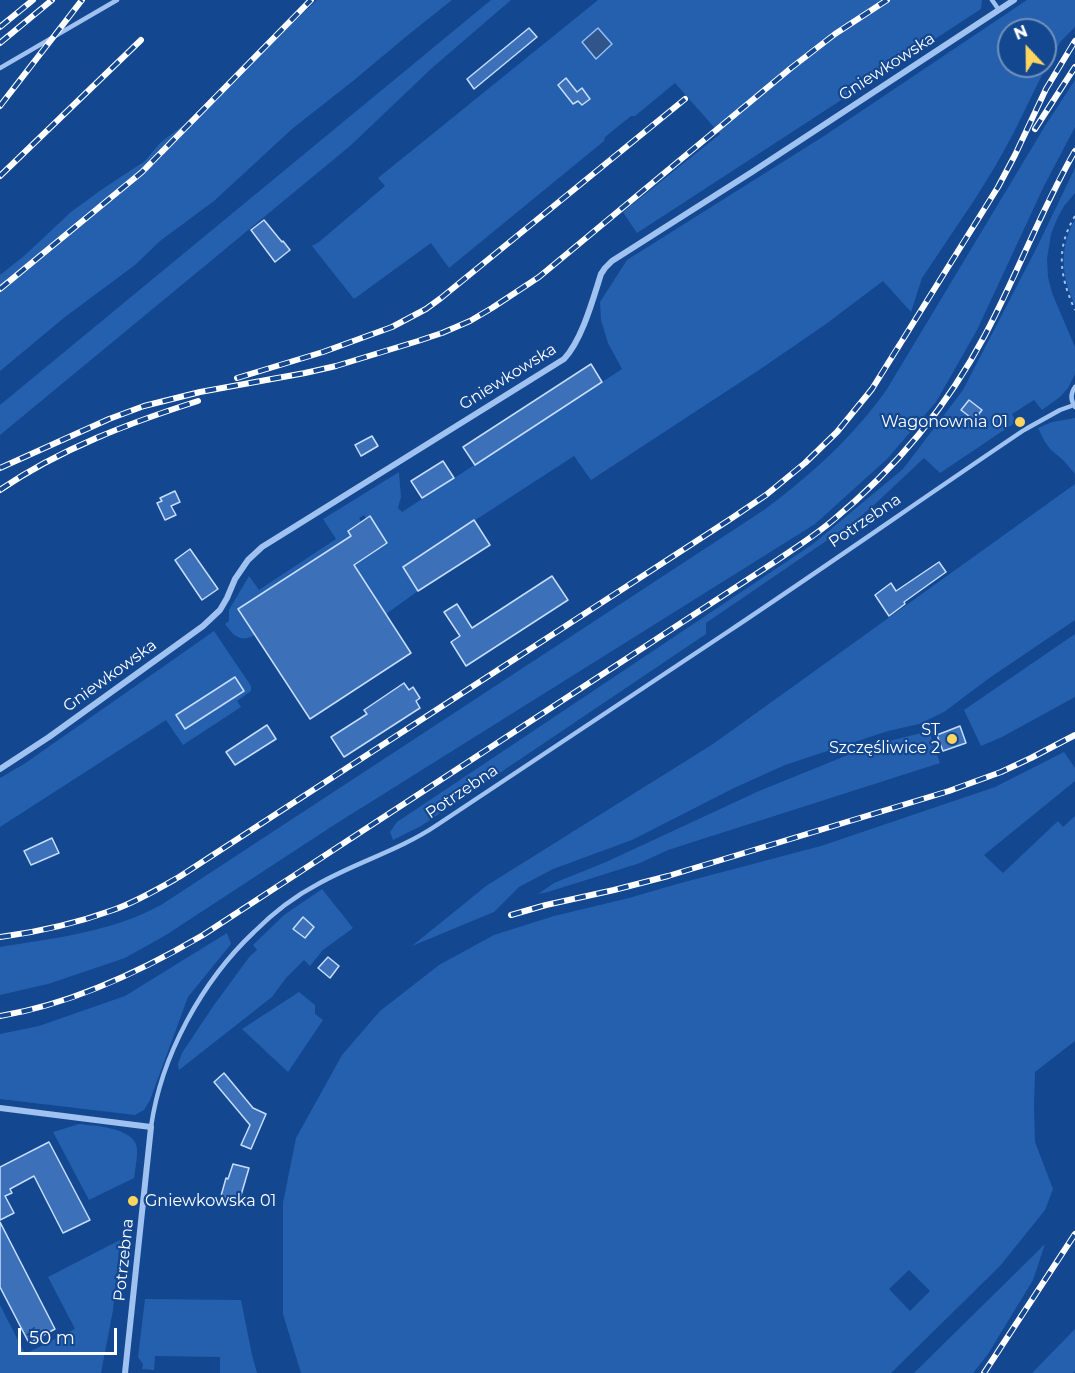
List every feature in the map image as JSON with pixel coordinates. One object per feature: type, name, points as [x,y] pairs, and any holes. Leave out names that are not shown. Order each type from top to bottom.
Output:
[{"type":"street","name":"Gniewkowska","points":[[0,769],[203,626],[220,610],[235,579],[248,560],[262,547],[564,359],[571,352],[583,326],[601,274],[612,261],[1014,0]]},
{"type":"street","points":[[0,1108],[151,1127]]},
{"type":"street","name":"Potrzebna","points":[[124,1373],[151,1127]]},
{"type":"lane","points":[[0,68],[117,0]]},
{"type":"lane","points":[[992,0],[999,10]]},
{"type":"lane","name":"Potrzebna","points":[[151,1127],[156,1098],[171,1057],[180,1035],[204,992],[236,950],[275,913],[318,884],[428,831],[731,630],[1024,430],[1060,410],[1074,406],[1072,395],[1075,387]]},
{"type":"path","points":[[1075,216],[1065,236],[1062,256],[1065,284],[1075,310]]},
{"type":"shaded area","points":[[317,0],[452,0],[292,129],[214,201],[160,241],[135,265],[65,317],[0,371],[0,275],[71,212],[145,161],[160,143],[206,108]]},
{"type":"shaded area","points":[[491,0],[511,0],[432,68],[350,146],[0,435],[0,405]]},
{"type":"shaded area","points":[[598,0],[982,0],[981,9],[637,233],[623,212],[720,134],[675,83],[605,137],[604,141],[449,268],[431,243],[354,299],[312,246],[385,186],[378,178]]},
{"type":"shaded area","points":[[1027,0],[1075,0],[1075,27],[1057,48],[1057,18],[1000,18]]},
{"type":"shaded area","points":[[997,20],[997,78],[1041,78],[996,165],[922,278],[911,312],[883,281],[762,368],[591,480],[574,456],[403,567],[418,591],[386,614],[353,564],[387,543],[370,516],[366,518],[364,515],[359,518],[361,522],[348,531],[359,548],[339,543],[239,609],[255,635],[241,638],[234,635],[225,624],[229,621],[229,610],[249,576],[259,590],[336,539],[323,519],[399,472],[401,497],[398,508],[402,512],[622,369],[608,343],[601,320],[600,302],[627,260],[824,136]]},
{"type":"shaded area","points":[[598,28],[612,44],[596,59],[582,42]]},
{"type":"shaded area","points":[[1075,80],[1075,127],[1044,186],[977,330],[936,402],[887,459],[815,524],[334,825],[166,935],[125,958],[48,984],[0,995],[0,947],[103,928],[161,905],[764,510],[798,483],[846,439],[887,389]]},
{"type":"shaded area","points":[[1075,168],[1075,193],[1057,219],[1051,234],[1047,259],[1052,293],[1075,347],[1075,374],[1060,397],[1042,410],[1034,400],[1012,414],[1016,422],[940,473],[924,458],[851,524],[706,623],[706,634],[421,826],[393,840],[390,832],[397,822],[813,544],[903,469],[963,390]]},
{"type":"shaded area","points":[[1075,219],[1075,305],[1067,283],[1064,251]]},
{"type":"shaded area","points":[[1075,418],[1075,474],[1051,450],[1038,428],[1052,422]]},
{"type":"shaded area","points":[[1075,484],[1075,620],[944,712],[919,724],[888,731],[785,765],[632,840],[553,869],[519,887],[494,912],[412,946],[486,886],[713,744]]},
{"type":"shaded area","points":[[214,631],[251,686],[251,691],[237,701],[241,707],[183,745],[166,720],[0,827],[0,778],[24,764]]},
{"type":"shaded area","points":[[1075,634],[1075,697],[981,746],[964,710]]},
{"type":"shaded area","points":[[929,731],[940,763],[668,850],[640,863],[538,894],[554,883],[606,862],[759,791],[870,746]]},
{"type":"shaded area","points":[[1064,752],[1075,768],[1075,781],[984,855],[1003,873],[1058,821],[1063,827],[1075,816],[1075,1041],[1035,1072],[1035,1142],[1053,1189],[1045,1210],[1000,1266],[891,1373],[301,1373],[283,1314],[283,1203],[296,1138],[342,1055],[380,1011],[439,965],[494,935],[554,916],[821,846],[995,787]],"holes":[[[909,1270],[930,1291],[910,1311],[889,1289]]]},
{"type":"shaded area","points":[[322,889],[353,928],[323,950],[310,966],[304,960],[286,978],[272,997],[179,1070],[178,1064],[182,1053],[214,1005],[250,956],[257,950],[253,945],[284,915]]},
{"type":"shaded area","points":[[227,933],[231,944],[188,997],[150,1100],[144,1110],[135,1115],[0,1099],[0,1034],[39,1026],[125,996]]},
{"type":"shaded area","points":[[299,992],[315,1005],[315,1014],[323,1020],[288,1072],[242,1029]]},
{"type":"shaded area","points":[[79,1124],[110,1128],[132,1138],[137,1152],[134,1178],[89,1200],[53,1132]]},
{"type":"shaded area","points":[[120,1240],[113,1310],[101,1373],[0,1373],[0,1305],[25,1354],[75,1329],[48,1277]]},
{"type":"shaded area","points":[[1045,1244],[1033,1280],[988,1354],[973,1373],[914,1373]]},
{"type":"shaded area","points":[[145,1299],[241,1300],[257,1373],[220,1373],[220,1357],[155,1356],[154,1370],[142,1369],[143,1364],[138,1357]]},
{"type":"shaded area","points":[[1075,1329],[1075,1371],[1073,1373],[1032,1373]]},
{"type":"building","points":[[529,28],[537,37],[474,89],[467,79]]},
{"type":"building","points":[[566,78],[577,92],[582,88],[590,99],[582,105],[578,101],[573,104],[558,85]]},
{"type":"building","points":[[264,220],[290,250],[275,262],[251,230]]},
{"type":"building","points":[[591,364],[602,382],[475,465],[463,447]]},
{"type":"building","points":[[969,400],[982,410],[974,420],[961,410]]},
{"type":"building","points":[[372,436],[378,446],[361,456],[355,445]]},
{"type":"building","points":[[443,461],[454,478],[422,498],[411,481]]},
{"type":"building","points":[[175,491],[180,502],[171,506],[176,515],[165,520],[157,503],[162,501],[160,498]]},
{"type":"building","points":[[370,516],[387,543],[354,565],[411,653],[310,719],[238,609],[351,536],[348,531]]},
{"type":"building","points":[[474,520],[490,545],[418,591],[403,567]]},
{"type":"building","points":[[190,549],[218,589],[202,600],[175,560]]},
{"type":"building","points":[[939,562],[946,572],[904,602],[905,604],[889,616],[875,595],[891,583],[896,591]]},
{"type":"building","points":[[552,576],[568,600],[466,666],[451,642],[460,636],[444,612],[457,604],[472,628]]},
{"type":"building","points":[[235,677],[244,691],[185,729],[176,715]]},
{"type":"building","points":[[404,683],[409,690],[413,687],[420,698],[416,701],[420,708],[344,757],[331,737],[367,714],[364,710]]},
{"type":"building","points":[[267,725],[276,739],[235,765],[226,752]]},
{"type":"building","name":"ST Szczęśliwice 2","points":[[960,726],[966,743],[943,751],[937,735]]},
{"type":"building","points":[[52,838],[59,853],[31,865],[24,851]]},
{"type":"building","points":[[303,917],[314,927],[305,938],[293,929]]},
{"type":"building","points":[[328,957],[339,966],[330,978],[318,968]]},
{"type":"building","points":[[224,1073],[253,1108],[266,1114],[251,1149],[241,1145],[250,1125],[214,1082]]},
{"type":"building","points":[[49,1142],[90,1220],[63,1233],[34,1176],[10,1189],[12,1193],[5,1196],[14,1213],[0,1220],[0,1167]]},
{"type":"building","points":[[233,1164],[249,1168],[239,1202],[221,1196]]},
{"type":"building","points":[[0,1222],[55,1329],[29,1343],[0,1287]]},
{"type":"railway","points":[[0,27],[33,0]]},
{"type":"railway","points":[[0,43],[52,0]]},
{"type":"railway","points":[[0,106],[82,0]]},
{"type":"railway","points":[[0,289],[142,172],[311,0]]},
{"type":"railway","points":[[0,468],[109,419],[144,406],[200,392],[336,366],[442,333],[470,321],[539,277],[791,68],[835,34],[887,0]]},
{"type":"railway","points":[[0,176],[141,40]]},
{"type":"railway","points":[[0,937],[99,915],[122,907],[179,877],[732,518],[766,495],[805,463],[837,432],[872,389],[998,187],[1046,89],[1075,41]]},
{"type":"railway","points":[[1035,129],[1075,67]]},
{"type":"railway","points":[[237,378],[323,352],[392,327],[426,309],[685,99]]},
{"type":"railway","points":[[0,1016],[27,1011],[105,985],[155,962],[203,935],[776,561],[825,526],[877,481],[898,459],[954,387],[997,312],[1051,196],[1075,151]]},
{"type":"railway","points":[[0,490],[23,475],[96,438],[198,401]]},
{"type":"railway","points":[[511,915],[668,876],[949,791],[1001,772],[1075,735]]},
{"type":"railway","points":[[984,1373],[1075,1234]]},
{"type":"place","name":"Wagonownia 01","points":[[1020,422]]},
{"type":"place","name":"ST Szczęśliwice 2","points":[[952,739]]},
{"type":"place","name":"Gniewkowska 01","points":[[133,1201]]}]
